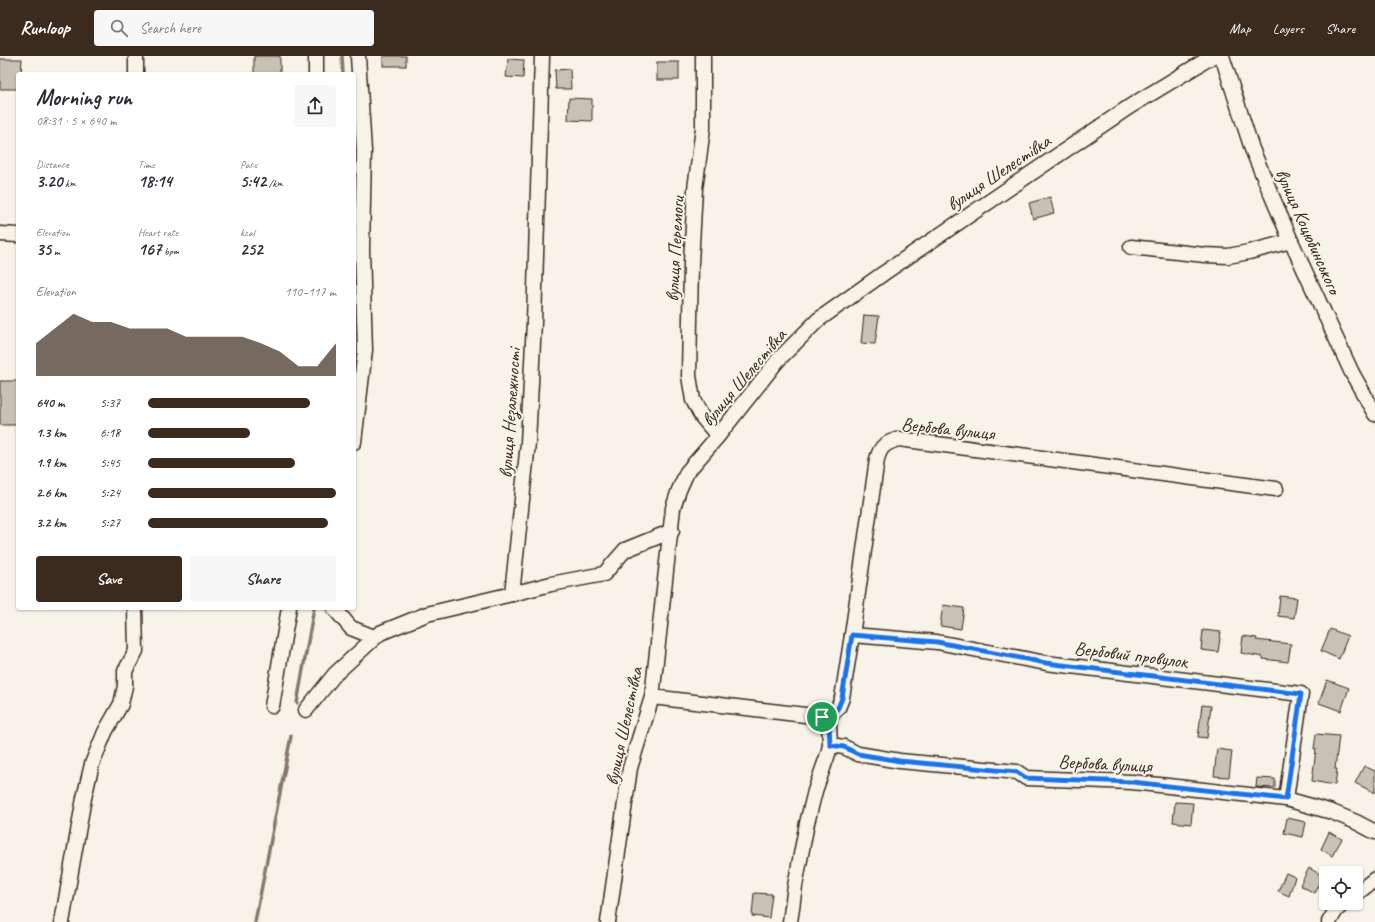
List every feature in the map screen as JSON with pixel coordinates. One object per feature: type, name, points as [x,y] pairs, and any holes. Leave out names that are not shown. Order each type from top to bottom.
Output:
[{"type":"street","points":[[136,56],[136,72]]},
{"type":"street","points":[[316,56],[316,72]]},
{"type":"street","points":[[356,425],[365,350],[362,249],[364,151],[358,56]]},
{"type":"street","name":"вулиця Незалежності","points":[[512,594],[528,443],[534,322],[542,56]]},
{"type":"street","name":"вулиця Перемоги","points":[[703,56],[703,128],[695,189],[691,256],[689,376],[693,400],[702,417],[718,436]]},
{"type":"street","name":"вулиця Шелестівка","points":[[608,922],[630,768],[652,697],[672,531],[673,508],[687,472],[718,436],[778,360],[818,320],[884,272],[1129,107],[1213,56]]},
{"type":"street","name":"вулиця Коцюбинського","points":[[1222,56],[1252,149],[1291,241],[1352,373],[1375,414]]},
{"type":"street","points":[[0,234],[16,235]]},
{"type":"street","points":[[1131,247],[1228,256],[1291,241]]},
{"type":"street","name":"Вербова вулиця","points":[[822,717],[832,714],[838,708],[842,698],[877,459],[880,450],[888,442],[899,439],[1276,489]]},
{"type":"street","points":[[306,710],[335,674],[380,633],[427,614],[551,584],[604,574],[625,550],[672,531]]},
{"type":"street","points":[[62,922],[84,798],[92,764],[105,732],[121,704],[125,686],[125,671],[136,651],[135,610]]},
{"type":"street","points":[[272,706],[289,610]]},
{"type":"street","points":[[336,610],[351,628],[374,637]]},
{"type":"street","name":"Вербовий провулок","points":[[852,635],[937,642],[1046,663],[1301,694],[1286,799]]},
{"type":"street","points":[[652,697],[822,717],[829,723],[830,745],[807,823],[790,922]]},
{"type":"street","name":"Вербова вулиця","points":[[830,745],[844,747],[858,754],[900,761],[1017,772],[1026,778],[1132,782],[1286,799],[1332,812],[1375,832]]},
{"type":"street","points":[[1363,888],[1375,879]]},
{"type":"street","points":[[1329,922],[1336,910]]},
{"type":"building","points":[[254,56],[280,56],[280,72],[254,72]]},
{"type":"building","points":[[383,56],[406,56],[406,66],[383,66]]},
{"type":"building","points":[[0,59],[22,59],[21,72],[16,72],[16,89],[0,89]]},
{"type":"building","points":[[508,59],[524,60],[523,78],[506,77]]},
{"type":"building","points":[[657,62],[679,62],[679,80],[657,80]]},
{"type":"building","points":[[570,69],[571,89],[556,89],[555,70]]},
{"type":"building","points":[[569,98],[592,99],[592,121],[568,120]]},
{"type":"building","points":[[1050,197],[1054,213],[1033,219],[1029,203]]},
{"type":"building","points":[[864,315],[879,316],[875,344],[861,343]]},
{"type":"building","points":[[0,381],[16,381],[16,425],[0,425]]},
{"type":"building","points":[[1280,596],[1297,598],[1294,618],[1278,616]]},
{"type":"building","points":[[943,605],[964,608],[961,629],[940,626]]},
{"type":"building","points":[[1330,629],[1348,636],[1339,659],[1321,651]]},
{"type":"building","points":[[1203,630],[1221,632],[1218,652],[1201,650]]},
{"type":"building","points":[[1243,636],[1257,638],[1256,640],[1291,644],[1288,662],[1263,659],[1263,657],[1241,653]]},
{"type":"building","points":[[1327,680],[1349,688],[1341,711],[1319,703]]},
{"type":"building","points":[[1202,705],[1211,706],[1207,738],[1198,737]]},
{"type":"building","points":[[1316,734],[1339,736],[1335,769],[1337,769],[1335,785],[1312,781],[1316,749],[1314,749]]},
{"type":"building","points":[[1217,749],[1232,751],[1229,777],[1214,776]]},
{"type":"building","points":[[1364,766],[1375,771],[1375,793],[1355,783]]},
{"type":"building","points":[[1257,778],[1275,779],[1275,788],[1256,787]]},
{"type":"building","points":[[1175,802],[1193,803],[1191,824],[1173,822]]},
{"type":"building","points":[[1287,818],[1306,822],[1303,837],[1284,833]]},
{"type":"building","points":[[1329,832],[1342,839],[1332,856],[1321,849]]},
{"type":"building","points":[[1309,868],[1319,874],[1319,884],[1314,893],[1300,885]]},
{"type":"building","points":[[1286,873],[1295,877],[1289,896],[1278,891]]},
{"type":"building","points":[[754,893],[772,894],[769,918],[752,916]]},
{"type":"waterway","points":[[342,56],[343,72]]},
{"type":"waterway","points":[[297,703],[314,610]]},
{"type":"waterway","points":[[255,922],[291,736]]},
{"type":"route","points":[[852,635],[937,642],[1046,663],[1301,694],[1286,799],[1132,782],[1026,778],[1017,772],[900,761],[858,754],[844,747],[830,745],[829,723],[822,717],[832,714],[838,708],[842,698],[852,635]]}]
